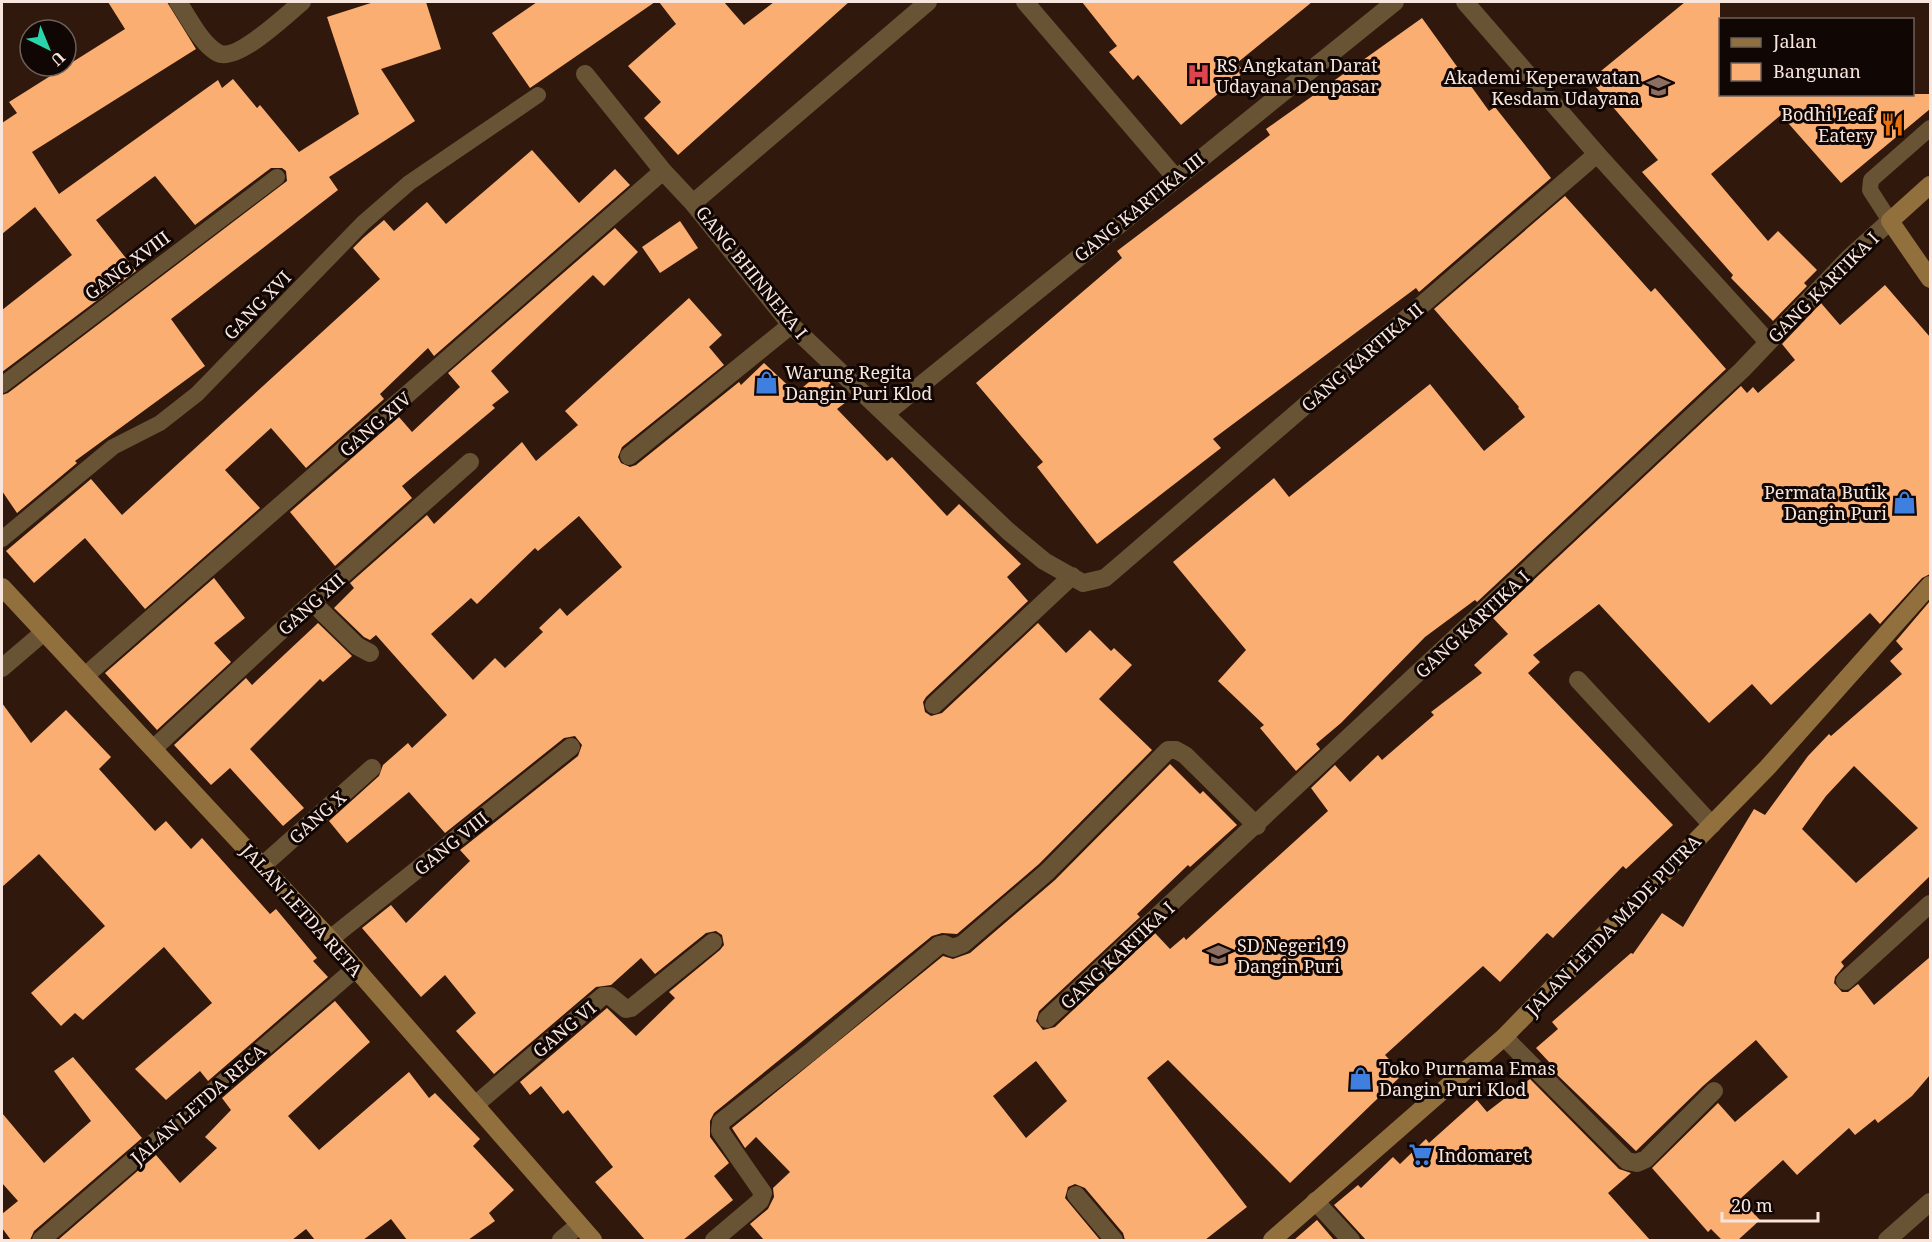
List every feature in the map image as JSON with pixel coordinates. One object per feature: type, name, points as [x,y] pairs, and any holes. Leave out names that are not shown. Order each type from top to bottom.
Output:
[{"type":"street","points":[[178,2],[207,43],[224,56],[243,49],[302,2]]},
{"type":"street","name":"GANG BHINNEKA I","points":[[928,2],[693,203],[791,325],[1008,531],[1044,561],[1083,583],[1105,578],[1126,560]]},
{"type":"street","points":[[1025,2],[1175,177]]},
{"type":"street","name":"GANG KARTIKA III","points":[[885,414],[1175,177],[1395,2]]},
{"type":"street","points":[[1465,2],[1597,154],[1768,342]]},
{"type":"street","points":[[585,74],[663,171],[693,203]]},
{"type":"street","name":"GANG KARTIKA II","points":[[1126,560],[1597,154]]},
{"type":"street","name":"GANG XIV","points":[[86,675],[663,171]]},
{"type":"street","points":[[1930,185],[1890,221],[1930,279]]},
{"type":"street","name":"GANG KARTIKA I","points":[[1047,1019],[1257,826],[1742,370],[1849,258],[1890,221]]},
{"type":"street","points":[[629,456],[791,325]]},
{"type":"street","name":"GANG XII","points":[[154,748],[312,602],[470,462]]},
{"type":"street","points":[[934,705],[1072,576]]},
{"type":"street","name":"JALAN LETDA MADE PUTRA","points":[[1272,1240],[1504,1037],[1810,722],[1896,621],[1930,585]]},
{"type":"street","name":"JALAN LETDA RETA","points":[[2,587],[330,939],[593,1240]]},
{"type":"street","points":[[312,602],[357,646],[370,653]]},
{"type":"street","points":[[2,668],[44,632]]},
{"type":"street","points":[[1578,680],[1712,825]]},
{"type":"street","name":"GANG VIII","points":[[330,939],[571,747]]},
{"type":"street","points":[[714,1240],[760,1201],[763,1193],[720,1131],[721,1122],[813,1050],[939,945],[944,944],[953,948],[963,944],[1047,872],[1168,750],[1176,750],[1185,755],[1257,826]]},
{"type":"street","name":"GANG X","points":[[262,866],[372,768]]},
{"type":"street","points":[[1845,981],[1930,904]]},
{"type":"street","name":"GANG VI","points":[[475,1105],[603,996],[610,996],[626,1010],[713,942]]},
{"type":"street","name":"JALAN LETDA RECA","points":[[41,1240],[356,968]]},
{"type":"street","points":[[1504,1037],[1628,1161],[1637,1163],[1646,1159],[1714,1091]]},
{"type":"street","points":[[1076,1195],[1114,1240]]},
{"type":"street","points":[[1315,1201],[1351,1240]]},
{"type":"street","points":[[1887,1240],[1930,1202]]},
{"type":"street","points":[[561,1240],[579,1225]]},
{"type":"lane","name":"GANG XVI","points":[[2,539],[113,447],[159,423],[197,394],[363,223],[409,183],[538,95]]},
{"type":"lane","points":[[1890,221],[1870,190],[1872,180],[1930,128]]},
{"type":"lane","name":"GANG XVIII","points":[[2,385],[277,177]]},
{"type":"building","points":[[108,2],[167,2],[196,49],[32,152],[59,194],[218,80],[222,88],[233,79],[257,108],[260,105],[299,152],[359,114],[327,17],[374,2],[426,2],[441,49],[381,69],[415,121],[329,177],[338,190],[171,319],[205,366],[75,461],[77,463],[17,513],[2,491],[2,395],[8,393],[287,181],[286,171],[282,168],[271,168],[195,225],[155,176],[96,220],[136,271],[2,372],[2,310],[72,255],[35,207],[2,234],[2,123],[17,113],[9,102],[47,78],[78,78],[78,59],[125,29]]},
{"type":"building","points":[[537,2],[655,2],[530,88],[492,33]]},
{"type":"building","points":[[659,2],[724,2],[744,25],[774,2],[849,2],[678,155],[644,118],[661,102],[628,66],[676,24]]},
{"type":"building","name":"RS Angkatan Darat Udayana Denpasar","points":[[1082,2],[1312,2],[1237,63],[1244,72],[1181,125],[1138,75],[1133,80],[1109,52],[1117,46]]},
{"type":"building","points":[[1685,2],[1720,2],[1719,96],[1914,96],[1914,94],[1930,94],[1930,109],[1841,183],[1781,115],[1711,174],[1768,241],[1778,231],[1817,270],[1804,283],[1807,286],[1773,321],[1731,278],[1733,275],[1642,172],[1658,160],[1590,80]]},
{"type":"building","points":[[1422,18],[1489,111],[1495,107],[1551,178],[1419,292],[1416,288],[1213,439],[1221,448],[1097,544],[1037,467],[1043,462],[976,383],[1122,258],[1117,251],[1270,135],[1266,129]]},
{"type":"building","points":[[532,150],[579,203],[615,169],[630,185],[434,356],[428,348],[380,394],[384,399],[306,468],[271,428],[225,470],[260,508],[145,609],[85,538],[34,583],[6,551],[91,479],[122,515],[380,279],[353,248],[363,238],[384,220],[394,231],[427,202],[446,224]]},
{"type":"building","points":[[1565,196],[1651,292],[1655,288],[1726,369],[1477,602],[1475,600],[1425,637],[1341,723],[1316,744],[1320,749],[1296,771],[1260,728],[1264,725],[1218,681],[1246,650],[1173,562],[1274,478],[1289,497],[1430,384],[1484,451],[1525,417],[1519,407],[1434,309]]},
{"type":"building","points":[[680,221],[698,248],[660,273],[642,247]]},
{"type":"building","points":[[615,228],[638,252],[604,286],[593,275],[491,371],[509,392],[492,405],[495,408],[402,486],[412,498],[335,566],[290,512],[399,417],[412,432],[460,387],[448,373]]},
{"type":"building","points":[[1885,285],[1930,337],[1930,574],[1922,578],[1880,624],[1870,613],[1771,705],[1752,684],[1709,723],[1599,604],[1533,655],[1540,662],[1528,673],[1673,825],[1626,869],[1623,866],[1553,938],[1547,933],[1500,982],[1483,966],[1385,1055],[1403,1074],[1290,1183],[1168,1060],[1147,1078],[1247,1207],[1205,1240],[1125,1240],[1123,1233],[1085,1188],[1075,1184],[1068,1187],[1065,1198],[1100,1240],[764,1240],[750,1224],[768,1209],[774,1197],[773,1188],[790,1172],[756,1137],[745,1148],[732,1128],[943,956],[953,959],[970,953],[1055,880],[1170,764],[1200,794],[1203,791],[1237,825],[1190,867],[1188,865],[1137,914],[1140,917],[1039,1011],[1036,1021],[1043,1030],[1055,1027],[1155,933],[1170,949],[1184,937],[1186,940],[1328,811],[1311,788],[1335,765],[1350,782],[1378,755],[1382,760],[1434,715],[1431,712],[1482,673],[1474,665],[1508,634],[1493,618],[1741,386],[1747,393],[1753,387],[1758,393],[1795,360],[1782,344],[1821,303],[1840,325]],"holes":[[[1036,1061],[1067,1101],[1026,1138],[993,1096]]]},
{"type":"building","points":[[689,298],[722,335],[709,347],[724,365],[622,447],[618,457],[621,463],[630,467],[636,465],[739,382],[741,385],[764,363],[796,393],[821,372],[846,402],[837,409],[887,461],[892,457],[947,516],[959,504],[1021,564],[1007,577],[1028,601],[926,697],[923,702],[925,712],[931,716],[942,713],[1038,623],[1066,653],[1090,630],[1111,651],[1114,648],[1132,665],[1099,699],[1152,750],[1039,864],[957,934],[942,933],[932,936],[714,1113],[710,1121],[710,1137],[729,1163],[714,1176],[733,1200],[683,1240],[645,1240],[595,1182],[613,1167],[568,1110],[563,1114],[541,1086],[530,1095],[520,1082],[607,1008],[636,1036],[675,998],[669,992],[720,950],[724,945],[722,935],[716,931],[706,933],[655,974],[641,958],[611,985],[596,987],[494,1074],[456,1031],[476,1013],[445,975],[421,997],[362,928],[391,905],[406,923],[470,861],[460,850],[578,756],[582,745],[575,736],[564,738],[445,833],[409,792],[347,843],[329,821],[379,776],[383,765],[408,743],[412,748],[447,715],[376,635],[370,640],[364,637],[334,608],[354,588],[350,583],[427,515],[434,524],[522,442],[536,461],[578,425],[565,411]],"holes":[[[579,516],[622,567],[567,616],[560,608],[539,628],[543,632],[505,668],[495,658],[473,680],[431,634],[471,598],[477,604],[535,548],[538,551]]]},
{"type":"building","points":[[214,578],[245,618],[214,643],[231,662],[157,730],[105,673]]},
{"type":"building","points":[[1930,601],[1930,876],[1841,962],[1844,966],[1835,977],[1834,983],[1842,992],[1848,992],[1858,984],[1874,1005],[1930,957],[1930,1075],[1912,1096],[1878,1123],[1875,1119],[1855,1135],[1849,1128],[1797,1175],[1783,1160],[1740,1199],[1760,1220],[1738,1240],[1722,1240],[1711,1229],[1708,1232],[1652,1168],[1718,1103],[1735,1122],[1788,1077],[1756,1040],[1703,1086],[1636,1151],[1547,1065],[1550,1063],[1536,1048],[1558,1029],[1552,1022],[1631,953],[1633,954],[1662,913],[1683,927],[1754,809],[1765,815],[1808,756],[1829,734],[1831,736],[1902,674],[1890,661],[1903,649],[1896,641]],"holes":[[[1854,766],[1918,828],[1856,883],[1802,829],[1826,796]]]},
{"type":"building","points":[[318,623],[352,656],[323,682],[320,679],[250,749],[304,808],[283,826],[230,768],[211,785],[174,745],[246,678],[252,685]]},
{"type":"building","points":[[2,703],[31,743],[66,710],[111,757],[99,769],[155,831],[166,821],[191,849],[202,838],[270,914],[276,909],[317,958],[313,961],[328,977],[208,1081],[200,1071],[166,1100],[135,1069],[212,1003],[164,947],[83,1020],[75,1013],[61,1026],[31,993],[105,926],[39,854],[2,887]]},
{"type":"building","points":[[335,1001],[370,1042],[288,1116],[319,1150],[409,1072],[429,1098],[435,1093],[480,1139],[473,1146],[514,1190],[489,1213],[495,1221],[468,1240],[407,1240],[391,1219],[363,1240],[315,1240],[306,1229],[292,1240],[58,1240],[156,1155],[180,1183],[217,1148],[205,1137],[231,1110],[222,1098]]},
{"type":"building","points":[[73,1057],[142,1138],[34,1231],[30,1240],[11,1240],[2,1228],[2,1214],[18,1201],[2,1183],[2,1113],[44,1163],[91,1121],[54,1071]]},
{"type":"building","points":[[1530,1079],[1619,1169],[1631,1173],[1608,1193],[1650,1240],[1366,1240],[1334,1205],[1358,1185],[1361,1188],[1393,1157],[1400,1164],[1426,1139],[1429,1143],[1477,1100],[1487,1112]]},
{"type":"building","points":[[1317,1220],[1334,1240],[1294,1240]]},
{"type":"place","name":"RS Angkatan Darat Udayana Denpasar","points":[[1198,75]]},
{"type":"place","name":"Akademi Keperawatan Kesdam Udayana","points":[[1658,87]]},
{"type":"place","name":"Bodhi Leaf Eatery","points":[[1892,124]]},
{"type":"place","name":"Warung Regita Dangin Puri Klod","points":[[767,382]]},
{"type":"place","name":"Permata Butik Dangin Puri","points":[[1905,502]]},
{"type":"place","name":"SD Negeri 19 Dangin Puri","points":[[1219,955]]},
{"type":"place","name":"Toko Purnama Emas Dangin Puri Klod","points":[[1361,1078]]},
{"type":"place","name":"Indomaret","points":[[1420,1155]]}]
